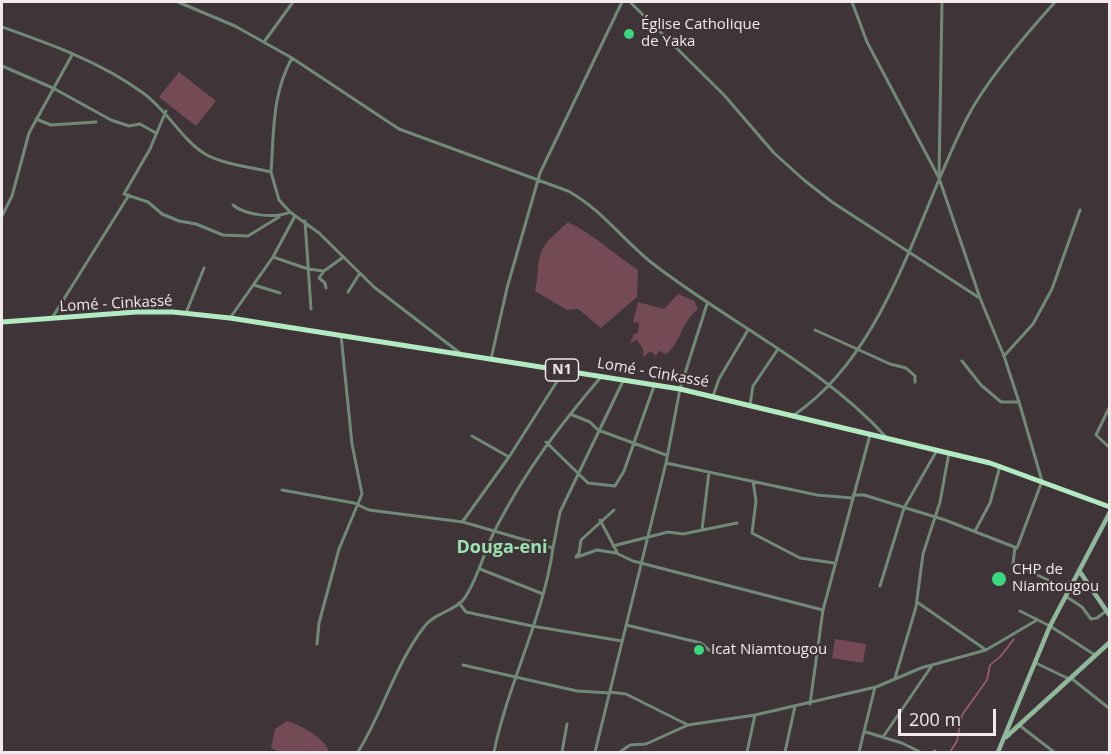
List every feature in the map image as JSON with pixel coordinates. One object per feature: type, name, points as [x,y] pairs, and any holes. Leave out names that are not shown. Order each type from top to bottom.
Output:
[{"type":"highway","name":"Lomé - Cinkassé","points":[[2,322],[136,312],[186,313],[655,384],[794,415],[1000,466],[1110,507]]},
{"type":"main road","points":[[998,753],[1050,626],[1110,512]]},
{"type":"main road","points":[[1080,572],[1110,616]]},
{"type":"main road","points":[[1006,736],[1110,642]]},
{"type":"street","points":[[178,2],[235,26],[292,58],[399,129],[583,199],[650,261],[827,385],[866,415],[887,438]]},
{"type":"street","points":[[264,42],[293,2]]},
{"type":"street","points":[[491,359],[525,222],[540,173],[622,2]]},
{"type":"street","points":[[630,2],[724,95],[774,153],[796,173],[832,202],[980,298]]},
{"type":"street","points":[[852,2],[867,42],[939,178],[980,298],[1004,356],[1042,481],[1017,548],[1015,547],[1013,564],[1057,584],[1075,582]]},
{"type":"street","points":[[939,178],[942,2]]},
{"type":"street","points":[[794,415],[809,405],[827,385],[870,330],[968,116],[1008,59],[1055,2]]},
{"type":"street","points":[[2,27],[49,44],[122,79],[166,111],[185,135],[207,156],[271,172]]},
{"type":"street","points":[[2,216],[12,195],[21,160],[36,119],[72,55]]},
{"type":"street","points":[[292,58],[281,77],[275,101],[271,172],[279,200],[342,258],[461,354]]},
{"type":"street","points":[[2,66],[53,88],[111,120],[129,126],[140,124],[156,133]]},
{"type":"street","points":[[166,111],[150,149],[124,194],[148,202],[162,214],[179,222],[196,224],[223,236],[248,236],[290,212]]},
{"type":"street","points":[[36,119],[51,124],[96,122]]},
{"type":"street","points":[[51,320],[129,195]]},
{"type":"street","points":[[233,205],[241,211],[279,217]]},
{"type":"street","points":[[1004,356],[1033,324],[1052,289],[1080,210]]},
{"type":"street","points":[[230,318],[273,257],[295,216]]},
{"type":"street","points":[[304,221],[311,309]]},
{"type":"street","points":[[273,257],[308,269],[324,271]]},
{"type":"street","points":[[326,288],[325,283],[319,279],[324,271],[342,258]]},
{"type":"street","points":[[186,313],[204,268]]},
{"type":"street","points":[[348,292],[360,273]]},
{"type":"street","points":[[254,285],[280,293]]},
{"type":"street","points":[[595,753],[666,463],[680,389],[707,303]]},
{"type":"street","points":[[712,396],[719,379],[748,330]]},
{"type":"street","points":[[814,330],[911,371],[915,376],[915,382]]},
{"type":"street","points":[[317,644],[319,623],[339,549],[358,506],[362,491],[352,444],[341,335]]},
{"type":"street","points":[[750,405],[753,386],[778,349]]},
{"type":"street","points":[[962,361],[981,385],[1001,402],[1019,402]]},
{"type":"street","points":[[463,522],[509,458],[564,370]]},
{"type":"street","points":[[358,753],[393,684],[405,654],[431,618],[463,601],[480,569],[495,530],[546,442],[602,376]]},
{"type":"street","points":[[494,753],[515,677],[543,594],[560,512],[602,430],[624,379]]},
{"type":"street","points":[[546,442],[577,475],[588,483],[615,486],[624,471],[655,384]]},
{"type":"street","points":[[1110,406],[1096,435],[1110,448]]},
{"type":"street","points":[[569,414],[634,444],[666,455]]},
{"type":"street","points":[[810,704],[823,610],[870,435]]},
{"type":"street","points":[[472,436],[509,458]]},
{"type":"street","points":[[880,586],[904,508],[937,450]]},
{"type":"street","points":[[895,679],[917,602],[923,554],[949,453]]},
{"type":"street","points":[[666,463],[817,495],[864,495],[975,531],[1015,547]]},
{"type":"street","points":[[975,531],[990,503],[1000,466]]},
{"type":"street","points":[[702,530],[709,472]]},
{"type":"street","points":[[753,481],[756,501],[752,533],[801,558],[834,563]]},
{"type":"street","points":[[282,490],[338,499],[369,510],[463,522],[553,548]]},
{"type":"street","points":[[614,510],[600,520],[581,540],[576,557],[597,549],[640,563],[823,610]]},
{"type":"street","points":[[600,520],[618,554]]},
{"type":"street","points":[[613,546],[668,532],[683,534],[737,523]]},
{"type":"street","points":[[480,569],[543,594]]},
{"type":"street","points":[[1067,597],[1082,607],[1091,619],[1097,618],[1106,610]]},
{"type":"street","points":[[917,602],[986,650]]},
{"type":"street","points":[[459,603],[466,612],[532,626],[622,640]]},
{"type":"street","points":[[1020,611],[1050,626],[1095,655]]},
{"type":"street","points":[[620,753],[630,745],[646,744],[688,725],[810,704],[876,687],[932,665],[986,650],[1037,621]]},
{"type":"street","points":[[626,625],[701,643],[710,650],[728,653]]},
{"type":"street","points":[[1035,663],[1070,678],[1110,709]]},
{"type":"street","points":[[463,665],[578,691],[626,694],[688,725]]},
{"type":"street","points":[[883,737],[932,665]]},
{"type":"street","points":[[859,753],[876,687]]},
{"type":"street","points":[[785,753],[795,706]]},
{"type":"street","points":[[747,753],[755,715]]},
{"type":"street","points":[[562,753],[567,724]]},
{"type":"street","points":[[1019,725],[1054,753]]},
{"type":"street","points":[[866,732],[920,753]]},
{"type":"shaded area","points":[[179,72],[216,101],[196,126],[159,97]]},
{"type":"shaded area","points":[[568,222],[595,238],[638,270],[637,297],[601,328],[578,309],[567,310],[535,291],[539,260],[544,246]]},
{"type":"shaded area","points":[[678,294],[694,301],[698,309],[687,321],[675,344],[666,354],[659,351],[656,356],[651,351],[643,357],[643,349],[637,340],[630,343],[634,334],[638,333],[639,323],[633,322],[638,302],[664,309]]},
{"type":"shaded area","points":[[835,639],[866,644],[863,663],[832,658]]},
{"type":"shaded area","points":[[287,721],[318,737],[329,752],[279,752],[271,748],[275,729]]},
{"type":"waterway","points":[[950,752],[957,741],[962,715],[987,680],[990,665],[1000,657],[1014,639]]},
{"type":"place","name":"Église Catholique de Yaka","points":[[629,34]]},
{"type":"place","name":"CHP de Niamtougou","points":[[999,579]]},
{"type":"place","name":"Icat Niamtougou","points":[[699,650]]},
{"type":"district","name":"Douga-eni","points":[[502,548]]}]
